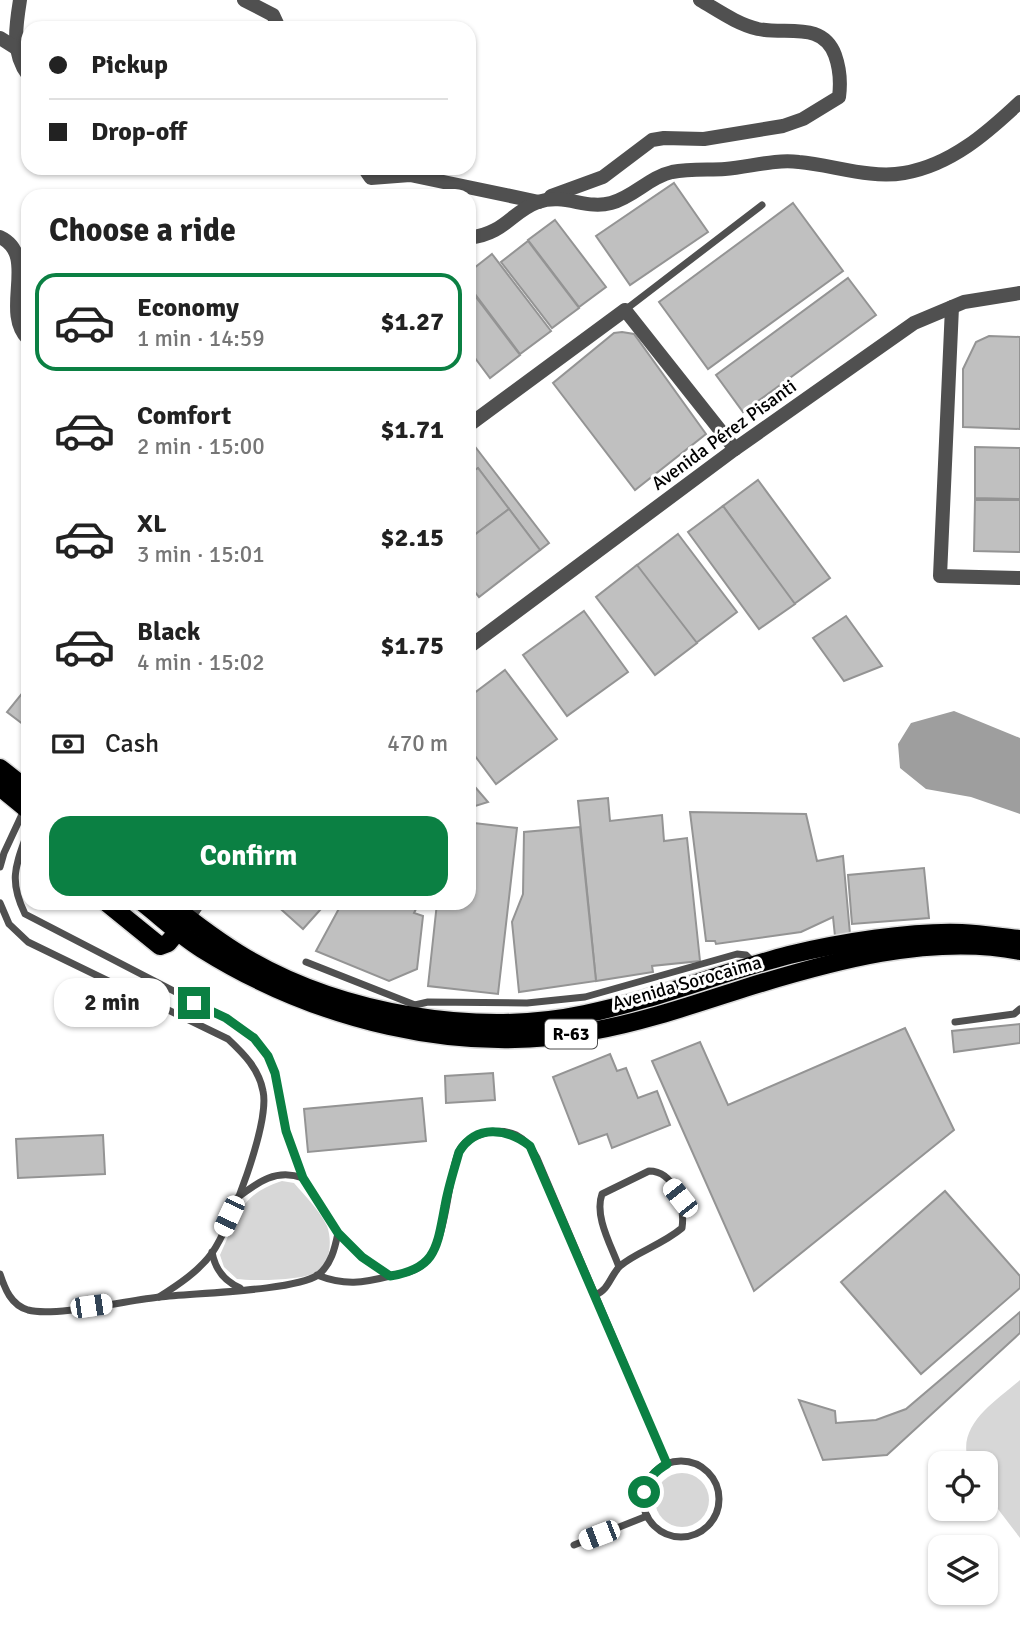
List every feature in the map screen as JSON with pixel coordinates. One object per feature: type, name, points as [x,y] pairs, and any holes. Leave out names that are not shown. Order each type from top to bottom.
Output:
[{"type":"main road","points":[[0,768],[21,794]]},
{"type":"main road","points":[[0,787],[21,799]]},
{"type":"main road","points":[[116,910],[160,946],[168,943],[183,925]]},
{"type":"main road","name":"Avenida Sorocaima","points":[[156,910],[248,960],[288,978],[362,1004],[506,1040],[591,1031],[908,943],[961,933],[1020,939]]},
{"type":"main road","name":"Avenida Sorocaima","points":[[173,910],[183,925]]},
{"type":"main road","name":"Avenida Sorocaima","points":[[407,1016],[449,1021],[544,1020],[620,1006],[824,948],[908,943],[1020,951]]},
{"type":"street","points":[[20,0],[16,48],[21,63]]},
{"type":"street","points":[[244,0],[273,15],[276,21]]},
{"type":"street","points":[[476,236],[502,228],[526,208],[560,191],[604,177],[652,140],[704,139],[783,126],[803,119],[839,97],[839,67],[830,43],[823,36],[760,30],[740,24],[700,0]]},
{"type":"street","points":[[0,38],[16,48]]},
{"type":"street","points":[[369,175],[371,178],[410,175],[541,202],[562,198],[587,204],[609,204],[623,199],[663,175],[783,161],[878,174],[907,173],[939,163],[968,146],[1020,102]]},
{"type":"street","points":[[0,237],[8,242],[16,264],[8,306],[16,330],[21,334]]},
{"type":"street","name":"Avenida Pérez Pisanti","points":[[476,642],[735,449],[914,323],[964,302],[1020,293]]},
{"type":"street","points":[[952,307],[940,576],[1020,578]]},
{"type":"street","points":[[476,420],[625,310],[735,449]]},
{"type":"street","points":[[183,925],[193,910]]},
{"type":"lane","points":[[625,310],[762,205]]},
{"type":"lane","points":[[0,867],[21,815]]},
{"type":"lane","points":[[21,848],[16,860],[15,886],[21,903]]},
{"type":"lane","points":[[0,903],[9,924],[28,942],[228,1039],[251,1061],[263,1091],[263,1121],[237,1198],[212,1252],[191,1274],[159,1297]]},
{"type":"lane","points":[[24,910],[25,914],[226,1018],[254,1038],[268,1056],[275,1073],[286,1131],[303,1178],[338,1233],[362,1257],[390,1276]]},
{"type":"lane","points":[[306,962],[407,1016]]},
{"type":"lane","points":[[955,1022],[1014,1014],[1020,1010]]},
{"type":"lane","points":[[317,1275],[349,1283],[377,1281],[419,1268],[431,1258],[442,1227],[459,1152],[464,1143],[475,1136],[500,1130],[517,1135],[530,1146],[667,1464]]},
{"type":"lane","points":[[595,1295],[603,1292],[620,1267],[666,1241],[682,1228],[680,1198],[656,1171],[649,1171],[602,1194],[598,1205],[620,1267]]},
{"type":"lane","points":[[237,1198],[269,1177],[286,1174],[303,1178]]},
{"type":"lane","points":[[0,1274],[8,1296],[26,1310],[46,1312],[159,1297],[243,1290],[303,1281],[317,1275],[332,1257],[338,1233]]},
{"type":"lane","points":[[212,1252],[214,1266],[232,1285],[243,1290]]},
{"type":"lane","points":[[691,1462],[703,1468],[717,1488],[717,1512],[701,1531],[677,1537],[655,1526],[647,1516],[644,1492],[648,1480],[656,1470],[667,1464],[691,1462]]},
{"type":"lane","points":[[574,1545],[647,1516]]},
{"type":"shaded area","points":[[954,711],[1020,738],[1020,814],[971,797],[926,789],[900,768],[898,744],[911,723]]},
{"type":"shaded area","points":[[282,1181],[294,1183],[324,1220],[329,1231],[330,1244],[326,1262],[318,1271],[302,1277],[237,1279],[224,1267],[220,1255],[236,1218],[248,1200]]},
{"type":"shaded area","points":[[1020,1380],[1020,1538],[998,1509],[998,1451],[966,1451],[973,1426],[990,1405]]},
{"type":"shaded area","points":[[682,1473],[701,1481],[709,1500],[701,1519],[682,1527],[663,1519],[655,1500],[663,1481]]},
{"type":"building","points":[[674,183],[708,232],[630,285],[596,236]]},
{"type":"building","points":[[793,203],[843,271],[708,369],[659,302]]},
{"type":"building","points":[[555,220],[606,287],[579,307],[528,240]]},
{"type":"building","points":[[528,241],[579,308],[552,328],[501,262]]},
{"type":"building","points":[[492,254],[551,331],[520,354],[476,295],[476,267]]},
{"type":"building","points":[[848,278],[876,315],[743,412],[716,375]]},
{"type":"building","points":[[476,297],[520,355],[490,378],[476,359]]},
{"type":"building","points":[[614,333],[634,334],[706,434],[635,490],[553,383]]},
{"type":"building","points":[[989,336],[1020,337],[1020,429],[963,427],[963,369],[976,342]]},
{"type":"building","points":[[975,447],[1020,448],[1020,499],[975,498]]},
{"type":"building","points":[[476,448],[549,543],[540,550],[478,468],[476,469]]},
{"type":"building","points":[[478,468],[509,509],[476,534]]},
{"type":"building","points":[[758,480],[830,578],[794,604],[723,506]]},
{"type":"building","points":[[975,500],[1020,500],[1020,552],[974,551]]},
{"type":"building","points":[[723,506],[795,604],[759,629],[688,532]]},
{"type":"building","points":[[509,509],[540,550],[479,597],[476,593],[476,534]]},
{"type":"building","points":[[678,534],[737,612],[696,643],[636,566]]},
{"type":"building","points":[[637,565],[697,643],[655,675],[596,597]]},
{"type":"building","points":[[584,611],[628,672],[567,716],[523,655]]},
{"type":"building","points":[[846,616],[882,666],[844,681],[813,638]]},
{"type":"building","points":[[505,670],[557,739],[496,784],[476,757],[476,692]]},
{"type":"building","points":[[21,695],[21,723],[7,712]]},
{"type":"building","points":[[476,788],[488,802],[476,806]]},
{"type":"building","points":[[608,798],[610,821],[662,815],[664,841],[687,838],[700,961],[652,966],[653,972],[596,981],[578,801]]},
{"type":"building","points":[[690,812],[806,814],[817,861],[843,856],[850,934],[835,936],[833,917],[801,932],[716,944],[715,941],[706,941]]},
{"type":"building","points":[[476,823],[517,828],[498,994],[428,986],[436,910],[476,910]]},
{"type":"building","points":[[580,827],[596,981],[519,992],[512,922],[523,894],[524,832]]},
{"type":"building","points":[[924,868],[929,918],[852,924],[848,875]]},
{"type":"building","points":[[282,910],[320,910],[303,929]]},
{"type":"building","points":[[338,910],[416,910],[414,913],[423,916],[417,969],[389,981],[316,951]]},
{"type":"building","points":[[1020,1024],[1020,1043],[954,1052],[952,1031]]},
{"type":"building","points":[[905,1028],[954,1130],[754,1291],[652,1061],[700,1042],[728,1105]]},
{"type":"building","points":[[610,1054],[617,1071],[626,1068],[638,1098],[657,1091],[670,1125],[612,1148],[607,1134],[579,1144],[553,1077]]},
{"type":"building","points":[[493,1073],[495,1100],[446,1103],[445,1076]]},
{"type":"building","points":[[422,1098],[426,1141],[308,1152],[304,1109]]},
{"type":"building","points":[[103,1135],[105,1174],[18,1178],[16,1139]]},
{"type":"building","points":[[945,1191],[1020,1276],[1020,1288],[921,1374],[841,1282]]},
{"type":"building","points":[[1020,1312],[1020,1333],[887,1455],[823,1460],[799,1400],[835,1411],[836,1423],[876,1420],[906,1409]]},
{"type":"route","points":[[194,1003],[226,1018],[254,1038],[268,1056],[275,1073],[286,1131],[303,1178],[338,1233],[362,1257],[390,1276],[419,1268],[431,1258],[442,1227],[450,1183],[464,1143],[475,1136],[500,1130],[517,1135],[530,1146],[667,1464],[656,1470],[648,1480],[644,1492]]}]
